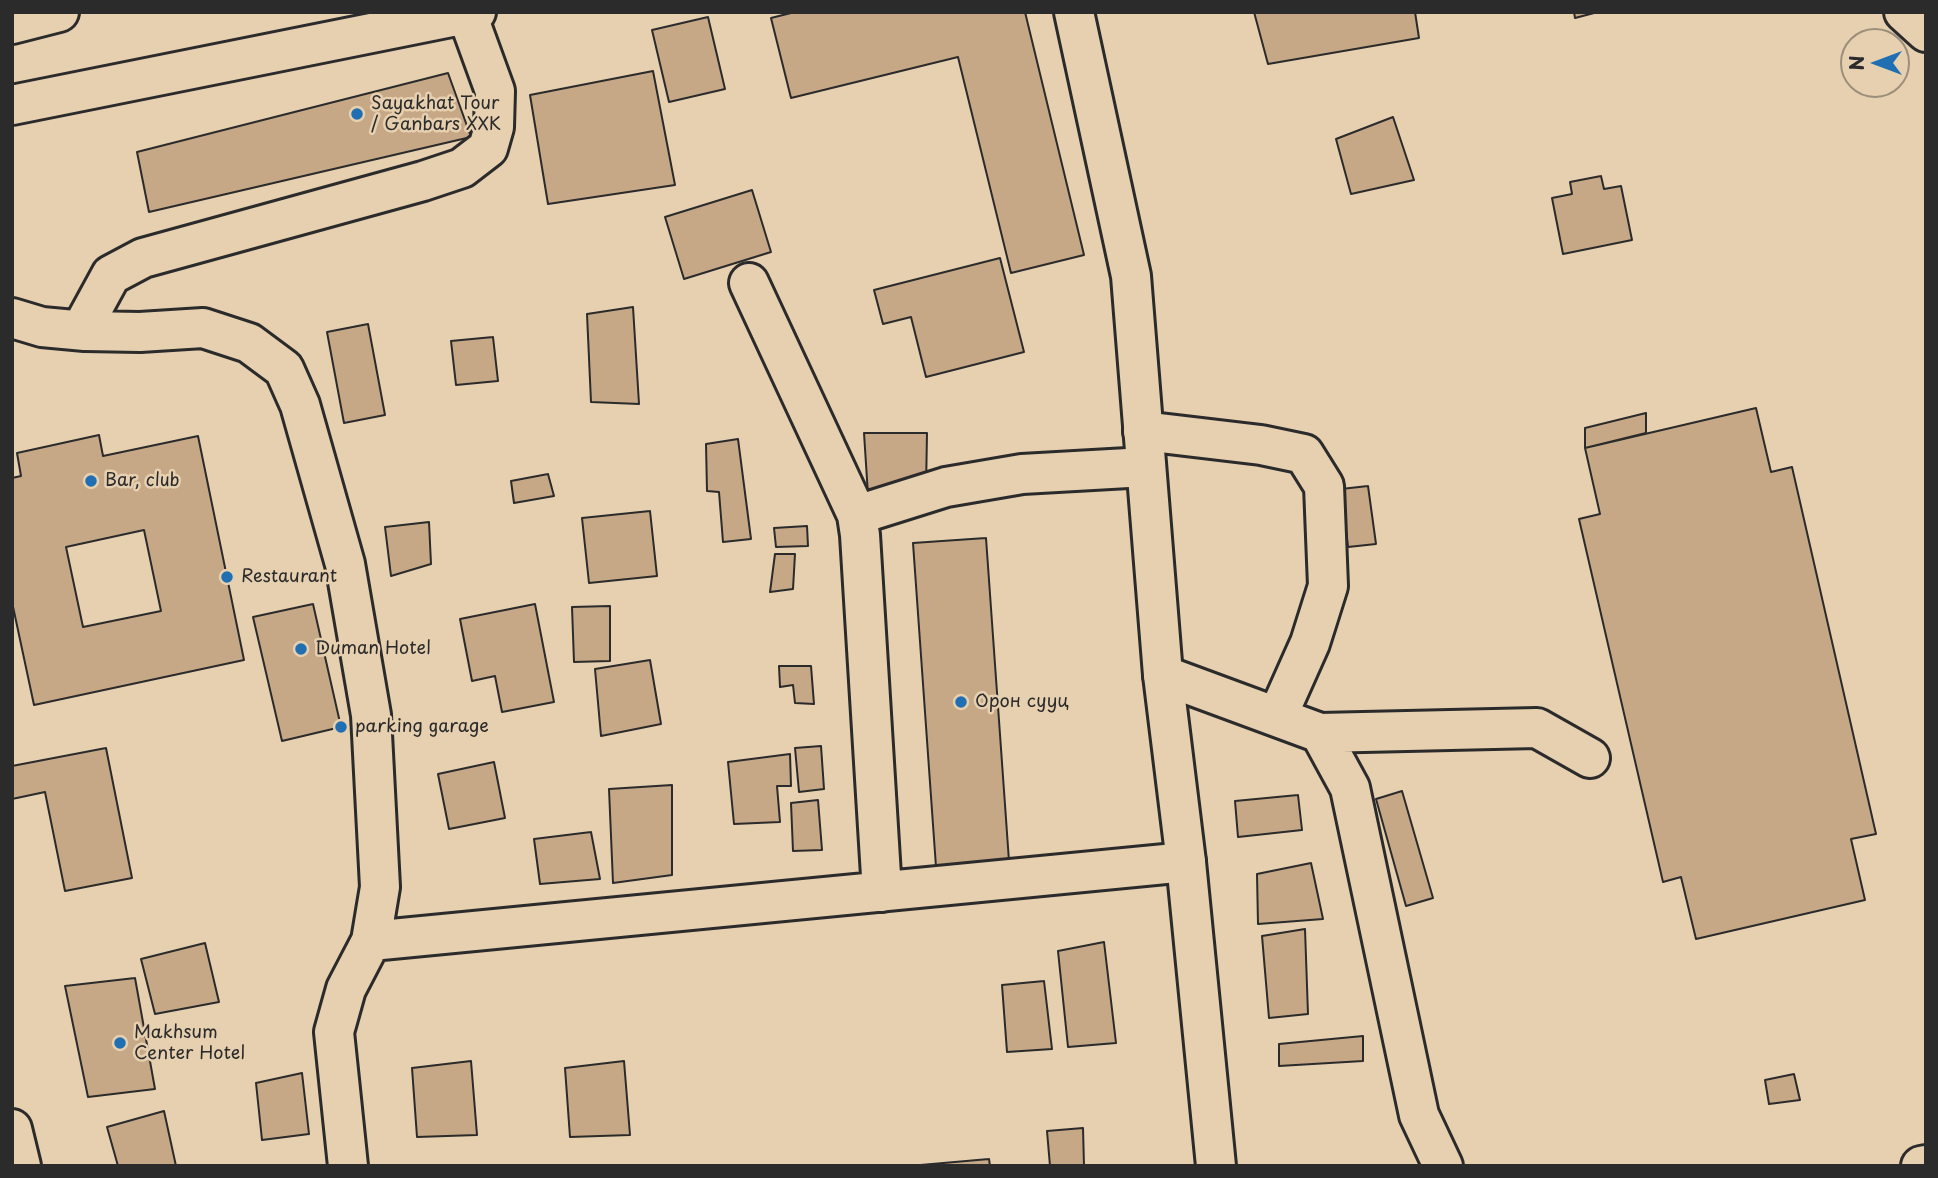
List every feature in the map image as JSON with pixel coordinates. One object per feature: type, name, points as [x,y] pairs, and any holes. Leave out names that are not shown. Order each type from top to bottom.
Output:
[{"type":"street","points":[[12,23],[59,12]]},
{"type":"street","points":[[1074,12],[1131,276],[1163,675],[1186,863],[1216,1166]]},
{"type":"street","points":[[1904,12],[1926,32]]},
{"type":"street","points":[[12,105],[471,13],[495,91],[494,127],[488,148],[462,169],[142,258],[111,275],[81,331]]},
{"type":"street","points":[[750,283],[857,514],[882,892]]},
{"type":"street","points":[[12,318],[42,327],[81,331],[140,332],[203,328],[249,343],[284,369],[300,405],[345,564],[371,715],[380,887],[371,941],[346,989],[334,1032],[348,1166]]},
{"type":"street","points":[[857,514],[946,487],[1145,449],[1261,444],[1304,454],[1324,486],[1328,586],[1310,643],[1277,717]]},
{"type":"street","points":[[1163,675],[1320,733],[1537,728],[1590,758]]},
{"type":"street","points":[[1320,733],[1350,788],[1419,1115],[1443,1166]]},
{"type":"street","points":[[371,941],[1186,863]]},
{"type":"street","points":[[12,1129],[21,1166]]},
{"type":"building","points":[[795,12],[1025,12],[1084,255],[1011,273],[958,57],[791,98],[771,18]]},
{"type":"building","points":[[1254,12],[1415,12],[1419,38],[1268,64]]},
{"type":"building","points":[[1574,12],[1598,12],[1575,18]]},
{"type":"building","points":[[708,17],[725,89],[669,102],[652,30]]},
{"type":"building","points":[[653,71],[675,185],[548,204],[530,95]]},
{"type":"building","points":[[448,73],[471,137],[149,212],[137,152]]},
{"type":"building","points":[[1393,117],[1414,180],[1351,194],[1336,139]]},
{"type":"building","points":[[1601,176],[1604,189],[1621,186],[1632,240],[1563,254],[1552,198],[1572,194],[1570,182]]},
{"type":"building","points":[[752,190],[771,252],[684,279],[665,217]]},
{"type":"building","points":[[1000,258],[1024,352],[926,377],[911,317],[883,324],[874,290]]},
{"type":"building","points":[[633,307],[639,404],[591,402],[587,314]]},
{"type":"building","points":[[368,324],[385,415],[344,423],[327,332]]},
{"type":"building","points":[[493,337],[498,381],[456,385],[451,341]]},
{"type":"building","points":[[1756,408],[1771,472],[1792,467],[1876,834],[1851,839],[1865,900],[1696,939],[1681,877],[1663,882],[1579,519],[1600,514],[1585,448]]},
{"type":"building","points":[[1646,413],[1646,433],[1585,448],[1585,428]]},
{"type":"building","points":[[864,433],[927,433],[926,489],[868,495]]},
{"type":"building","points":[[99,435],[103,456],[198,436],[244,660],[34,705],[12,602],[12,478],[21,476],[17,453]],"holes":[[[144,530],[161,611],[83,627],[66,547]]]},
{"type":"building","points":[[738,439],[751,539],[723,542],[719,492],[707,491],[706,444]]},
{"type":"building","points":[[548,474],[554,496],[514,503],[511,481]]},
{"type":"building","points":[[1368,486],[1376,544],[1348,547],[1341,489]]},
{"type":"building","points":[[650,511],[657,576],[589,583],[582,518]]},
{"type":"building","points":[[429,522],[431,564],[391,576],[385,527]]},
{"type":"building","points":[[807,526],[808,546],[776,547],[774,528]]},
{"type":"building","name":"Орон сууц","points":[[986,538],[1009,861],[936,867],[913,543]]},
{"type":"building","points":[[775,554],[795,554],[793,589],[770,592]]},
{"type":"building","points":[[313,604],[341,727],[282,741],[253,617]]},
{"type":"building","points":[[535,604],[554,702],[502,712],[495,676],[472,681],[460,619]]},
{"type":"building","points":[[610,606],[610,661],[574,662],[572,607]]},
{"type":"building","points":[[650,660],[661,724],[601,736],[595,669]]},
{"type":"building","points":[[779,666],[811,666],[814,704],[795,703],[793,685],[780,687]]},
{"type":"building","points":[[821,746],[824,789],[799,792],[795,748]]},
{"type":"building","points":[[106,748],[132,878],[65,891],[45,792],[12,799],[12,766]]},
{"type":"building","points":[[790,754],[791,786],[777,786],[780,822],[734,824],[728,762]]},
{"type":"building","points":[[494,762],[505,818],[449,829],[438,774]]},
{"type":"building","points":[[672,785],[672,875],[613,883],[609,789]]},
{"type":"building","points":[[1402,791],[1433,898],[1406,906],[1376,799]]},
{"type":"building","points":[[1298,795],[1302,830],[1238,837],[1235,801]]},
{"type":"building","points":[[818,800],[822,850],[793,851],[791,803]]},
{"type":"building","points":[[591,832],[600,879],[540,884],[534,839]]},
{"type":"building","points":[[1311,863],[1323,919],[1258,924],[1257,874]]},
{"type":"building","points":[[1305,929],[1308,1014],[1269,1018],[1262,936]]},
{"type":"building","points":[[1104,942],[1116,1043],[1068,1047],[1058,951]]},
{"type":"building","points":[[205,943],[219,1002],[155,1014],[141,959]]},
{"type":"building","points":[[135,978],[155,1089],[88,1097],[65,986]]},
{"type":"building","points":[[1044,981],[1052,1049],[1007,1052],[1002,985]]},
{"type":"building","points":[[1363,1036],[1363,1061],[1279,1066],[1279,1044]]},
{"type":"building","points":[[471,1061],[477,1135],[417,1137],[412,1068]]},
{"type":"building","points":[[624,1061],[630,1135],[570,1137],[565,1068]]},
{"type":"building","points":[[302,1073],[309,1134],[262,1140],[256,1083]]},
{"type":"building","points":[[1794,1074],[1800,1100],[1769,1104],[1765,1080]]},
{"type":"building","points":[[164,1111],[176,1166],[118,1166],[107,1127]]},
{"type":"building","points":[[1083,1128],[1084,1166],[1050,1166],[1047,1131]]},
{"type":"building","points":[[989,1159],[990,1166],[909,1166]]},
{"type":"place","name":"Sayakhat Tour / Ganbars XXK","points":[[357,114]]},
{"type":"place","name":"Bar, club","points":[[91,481]]},
{"type":"place","name":"Restaurant","points":[[227,577]]},
{"type":"place","name":"Duman Hotel","points":[[301,649]]},
{"type":"place","name":"Орон сууц","points":[[961,702]]},
{"type":"place","name":"parking garage","points":[[341,727]]},
{"type":"place","name":"Makhsum Center Hotel","points":[[120,1043]]}]
